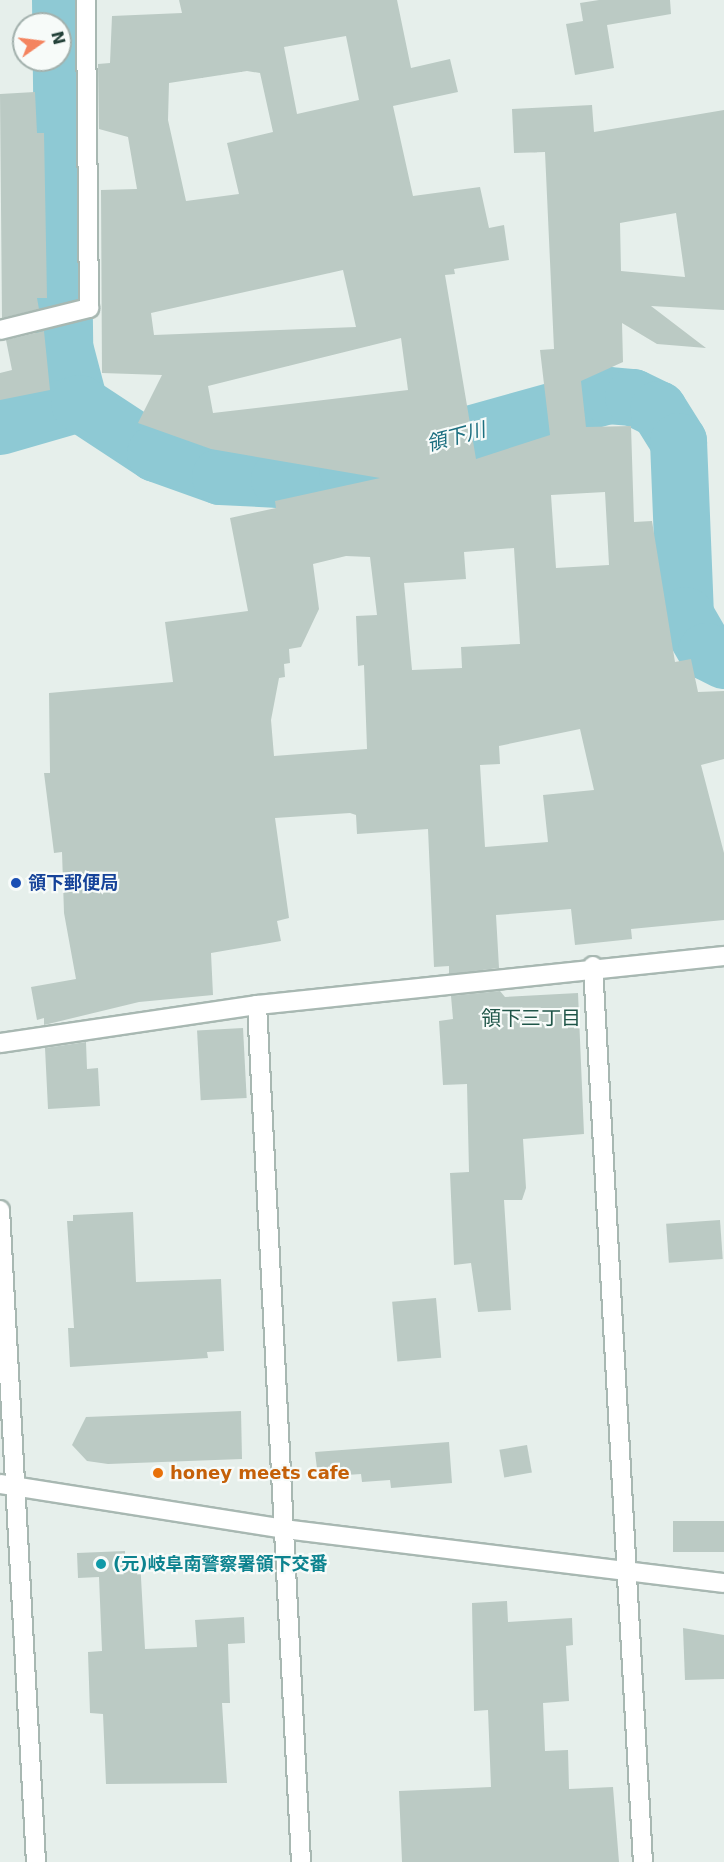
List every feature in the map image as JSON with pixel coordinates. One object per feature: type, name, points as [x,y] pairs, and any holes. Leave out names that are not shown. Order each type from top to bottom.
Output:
[{"type":"street","points":[[0,330],[89,308],[86,0]]},
{"type":"street","points":[[0,1043],[257,1005],[593,966],[724,956]]},
{"type":"street","points":[[593,966],[630,1570],[643,1862]]},
{"type":"street","points":[[257,1005],[301,1862]]},
{"type":"street","points":[[0,1210],[19,1486],[36,1862]]},
{"type":"street","points":[[0,1484],[284,1529],[724,1583]]},
{"type":"building","points":[[179,0],[397,0],[411,68],[450,59],[458,92],[393,106],[413,196],[480,187],[489,228],[504,225],[509,260],[454,269],[455,274],[445,275],[476,459],[550,435],[540,350],[554,349],[545,152],[514,153],[512,109],[592,105],[594,132],[724,110],[724,310],[651,306],[706,348],[657,344],[622,323],[623,362],[581,381],[586,427],[631,426],[634,522],[652,521],[675,662],[691,659],[698,692],[724,691],[724,759],[701,765],[724,853],[724,920],[631,929],[632,939],[575,945],[571,909],[496,915],[499,968],[449,974],[449,966],[434,967],[428,829],[357,834],[356,815],[350,813],[275,818],[289,918],[277,921],[281,941],[211,953],[213,995],[139,1002],[44,1025],[44,1018],[37,1020],[31,987],[76,979],[64,913],[62,852],[54,853],[44,773],[50,773],[49,693],[173,682],[165,622],[248,611],[230,518],[276,508],[275,501],[380,478],[211,449],[138,423],[162,375],[102,373],[101,190],[137,189],[128,137],[99,129],[98,64],[110,63],[112,16],[182,13]],"holes":[[[346,36],[359,100],[297,114],[284,47]],[[247,71],[260,73],[273,132],[227,143],[239,194],[186,201],[168,120],[169,83]],[[676,213],[685,277],[621,271],[620,223]],[[343,270],[356,327],[154,335],[151,313]],[[401,338],[408,390],[213,413],[208,386]],[[605,492],[609,565],[556,568],[551,495]],[[514,548],[520,644],[461,647],[462,668],[412,670],[404,583],[466,579],[464,552]],[[346,556],[370,557],[377,615],[356,616],[358,666],[364,665],[367,749],[274,756],[271,720],[279,678],[285,677],[284,664],[290,663],[289,649],[301,647],[319,609],[313,564]],[[580,729],[594,790],[543,795],[548,842],[485,847],[480,765],[500,764],[499,746]]]},
{"type":"building","points":[[599,0],[670,0],[671,14],[607,25],[614,68],[575,75],[566,24],[583,21],[580,3]]},
{"type":"building","points":[[35,92],[37,133],[44,133],[47,298],[37,298],[39,309],[2,318],[0,94]]},
{"type":"building","points":[[44,331],[50,390],[0,400],[0,373],[12,370],[6,340]]},
{"type":"building","points":[[500,991],[505,997],[578,993],[584,1134],[523,1139],[526,1188],[522,1200],[504,1200],[511,1310],[478,1312],[471,1263],[454,1265],[450,1173],[469,1172],[467,1084],[443,1085],[439,1021],[453,1019],[451,996]]},
{"type":"building","points":[[243,1028],[247,1098],[201,1100],[197,1030]]},
{"type":"building","points":[[86,1042],[87,1069],[98,1068],[100,1106],[48,1109],[45,1048]]},
{"type":"building","points":[[133,1212],[136,1282],[221,1279],[224,1351],[207,1352],[208,1358],[70,1367],[68,1328],[74,1328],[67,1221],[73,1221],[73,1215]]},
{"type":"building","points":[[720,1220],[723,1259],[669,1263],[666,1224]]},
{"type":"building","points":[[436,1298],[441,1358],[397,1362],[392,1302]]},
{"type":"building","points":[[241,1411],[242,1459],[108,1464],[87,1461],[72,1445],[86,1417]]},
{"type":"building","points":[[449,1442],[452,1483],[391,1488],[390,1480],[362,1482],[361,1474],[318,1477],[315,1452]]},
{"type":"building","points":[[527,1445],[532,1473],[504,1477],[499,1450]]},
{"type":"building","points":[[673,1521],[724,1521],[724,1552],[673,1552]]},
{"type":"building","points":[[125,1551],[125,1561],[140,1560],[145,1649],[197,1647],[195,1620],[244,1617],[245,1643],[228,1644],[230,1703],[222,1703],[227,1783],[106,1784],[103,1714],[90,1713],[88,1652],[102,1651],[99,1577],[78,1578],[77,1553]]},
{"type":"building","points":[[507,1601],[508,1622],[572,1618],[573,1645],[566,1646],[569,1701],[543,1703],[545,1751],[568,1750],[569,1789],[613,1787],[619,1862],[402,1862],[399,1791],[491,1787],[488,1710],[474,1711],[472,1603]]},
{"type":"building","points":[[683,1628],[724,1635],[724,1679],[685,1680]]},
{"type":"waterway","points":[[60,0],[64,346],[79,403]]},
{"type":"waterway","name":"領下川","points":[[0,426],[79,403],[155,453],[220,476],[279,479],[347,468],[608,395],[633,397],[658,409],[678,441],[685,615],[706,651],[724,660]]},
{"type":"place","name":"領下郵便局","points":[[16,883]]},
{"type":"place","name":"honey meets cafe","points":[[158,1473]]},
{"type":"place","name":"(元)岐阜南警察署領下交番","points":[[101,1564]]},
{"type":"district","name":"領下三丁目","points":[[531,1018]]}]
